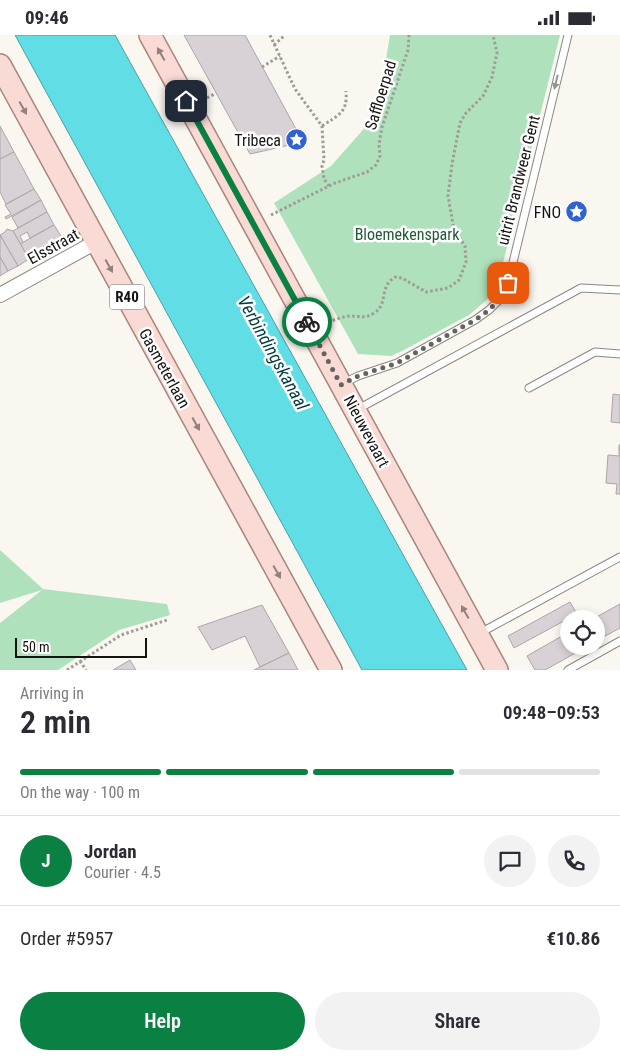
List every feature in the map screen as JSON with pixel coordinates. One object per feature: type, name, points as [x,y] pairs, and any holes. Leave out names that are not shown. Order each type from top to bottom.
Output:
[{"type":"main road","name":"Nieuwevaart","points":[[150,35],[496,670]]},
{"type":"main road","name":"Gasmeterlaan","points":[[0,65],[331,670]]},
{"type":"street","name":"Elsstraat","points":[[0,295],[96,242]]},
{"type":"lane","name":"uitrit Brandweer Gent","points":[[341,385],[358,376],[397,363],[475,320],[501,298],[508,283],[568,35]]},
{"type":"lane","points":[[355,410],[581,288],[620,290]]},
{"type":"lane","points":[[528,388],[595,352],[620,354]]},
{"type":"lane","points":[[477,635],[620,557]]},
{"type":"lane","points":[[568,670],[620,641]]},
{"type":"path","points":[[270,35],[295,89],[322,127],[324,159],[322,167],[324,179],[329,186]]},
{"type":"path","points":[[274,45],[284,35]]},
{"type":"path","name":"Saffloerpad","points":[[270,215],[329,186],[367,172],[376,165],[380,157],[379,144],[382,127],[408,50],[409,35]]},
{"type":"path","points":[[311,330],[329,321],[349,316],[364,317],[375,313],[380,307],[385,288],[389,281],[395,277],[402,278],[426,292],[448,288],[459,280],[466,262],[465,246],[454,230],[448,196],[452,164],[460,123],[466,113],[483,97],[492,77],[497,53],[494,35]]},
{"type":"path","points":[[262,67],[280,56]]},
{"type":"path","points":[[322,127],[343,111],[347,102],[346,91]]},
{"type":"path","points":[[207,98],[216,93]]},
{"type":"path","points":[[67,670],[121,635],[167,620]]},
{"type":"path","points":[[80,661],[86,670]]},
{"type":"green space","name":"Bloemekenspark","points":[[390,35],[560,35],[499,279],[489,298],[469,315],[391,356],[358,354],[274,203],[331,166],[377,114]]},
{"type":"green space","points":[[0,550],[43,589],[167,604],[170,615],[119,630],[58,670],[0,670],[0,623],[42,590],[0,603]]},
{"type":"water","name":"Verbindingskanaal","points":[[15,35],[115,35],[467,670],[362,670]]},
{"type":"building","points":[[184,35],[245,35],[303,142],[250,154]]},
{"type":"building","points":[[0,126],[14,152],[0,159]]},
{"type":"building","points":[[14,152],[34,189],[6,204],[0,192],[0,159]]},
{"type":"building","points":[[34,189],[41,200],[6,219],[5,217],[11,214],[5,205]]},
{"type":"building","points":[[41,200],[47,212],[18,228],[12,217]]},
{"type":"building","points":[[47,212],[54,225],[30,238],[27,232],[20,236],[23,242],[20,244],[13,231]]},
{"type":"building","points":[[54,225],[61,236],[59,243],[29,259],[20,244]]},
{"type":"building","points":[[7,229],[13,231],[29,259],[18,266],[0,235]]},
{"type":"building","points":[[0,235],[18,266],[8,271],[0,257]]},
{"type":"building","points":[[0,257],[8,271],[0,276]]},
{"type":"building","points":[[613,394],[620,395],[620,423],[611,422]]},
{"type":"building","points":[[619,445],[620,494],[616,494],[617,484],[606,483],[608,455],[619,456]]},
{"type":"building","points":[[570,602],[575,610],[560,610],[560,623],[514,648],[508,636]]},
{"type":"building","points":[[620,604],[620,628],[605,636],[605,612]]},
{"type":"building","points":[[262,605],[289,653],[260,667],[245,636],[212,650],[198,627]]},
{"type":"building","points":[[560,637],[560,655],[572,655],[545,670],[535,670],[527,656]]},
{"type":"building","points":[[289,653],[298,670],[254,670],[260,667]]},
{"type":"building","points":[[130,660],[136,670],[113,670]]},
{"type":"way so far","points":[[307,322],[341,385],[358,376],[397,363],[475,320],[501,298],[508,283]]},
{"type":"place","name":"Tribeca","points":[[297,140]]},
{"type":"place","name":"FNO","points":[[577,212]]},
{"type":"route","points":[[186,101],[307,322]]}]
